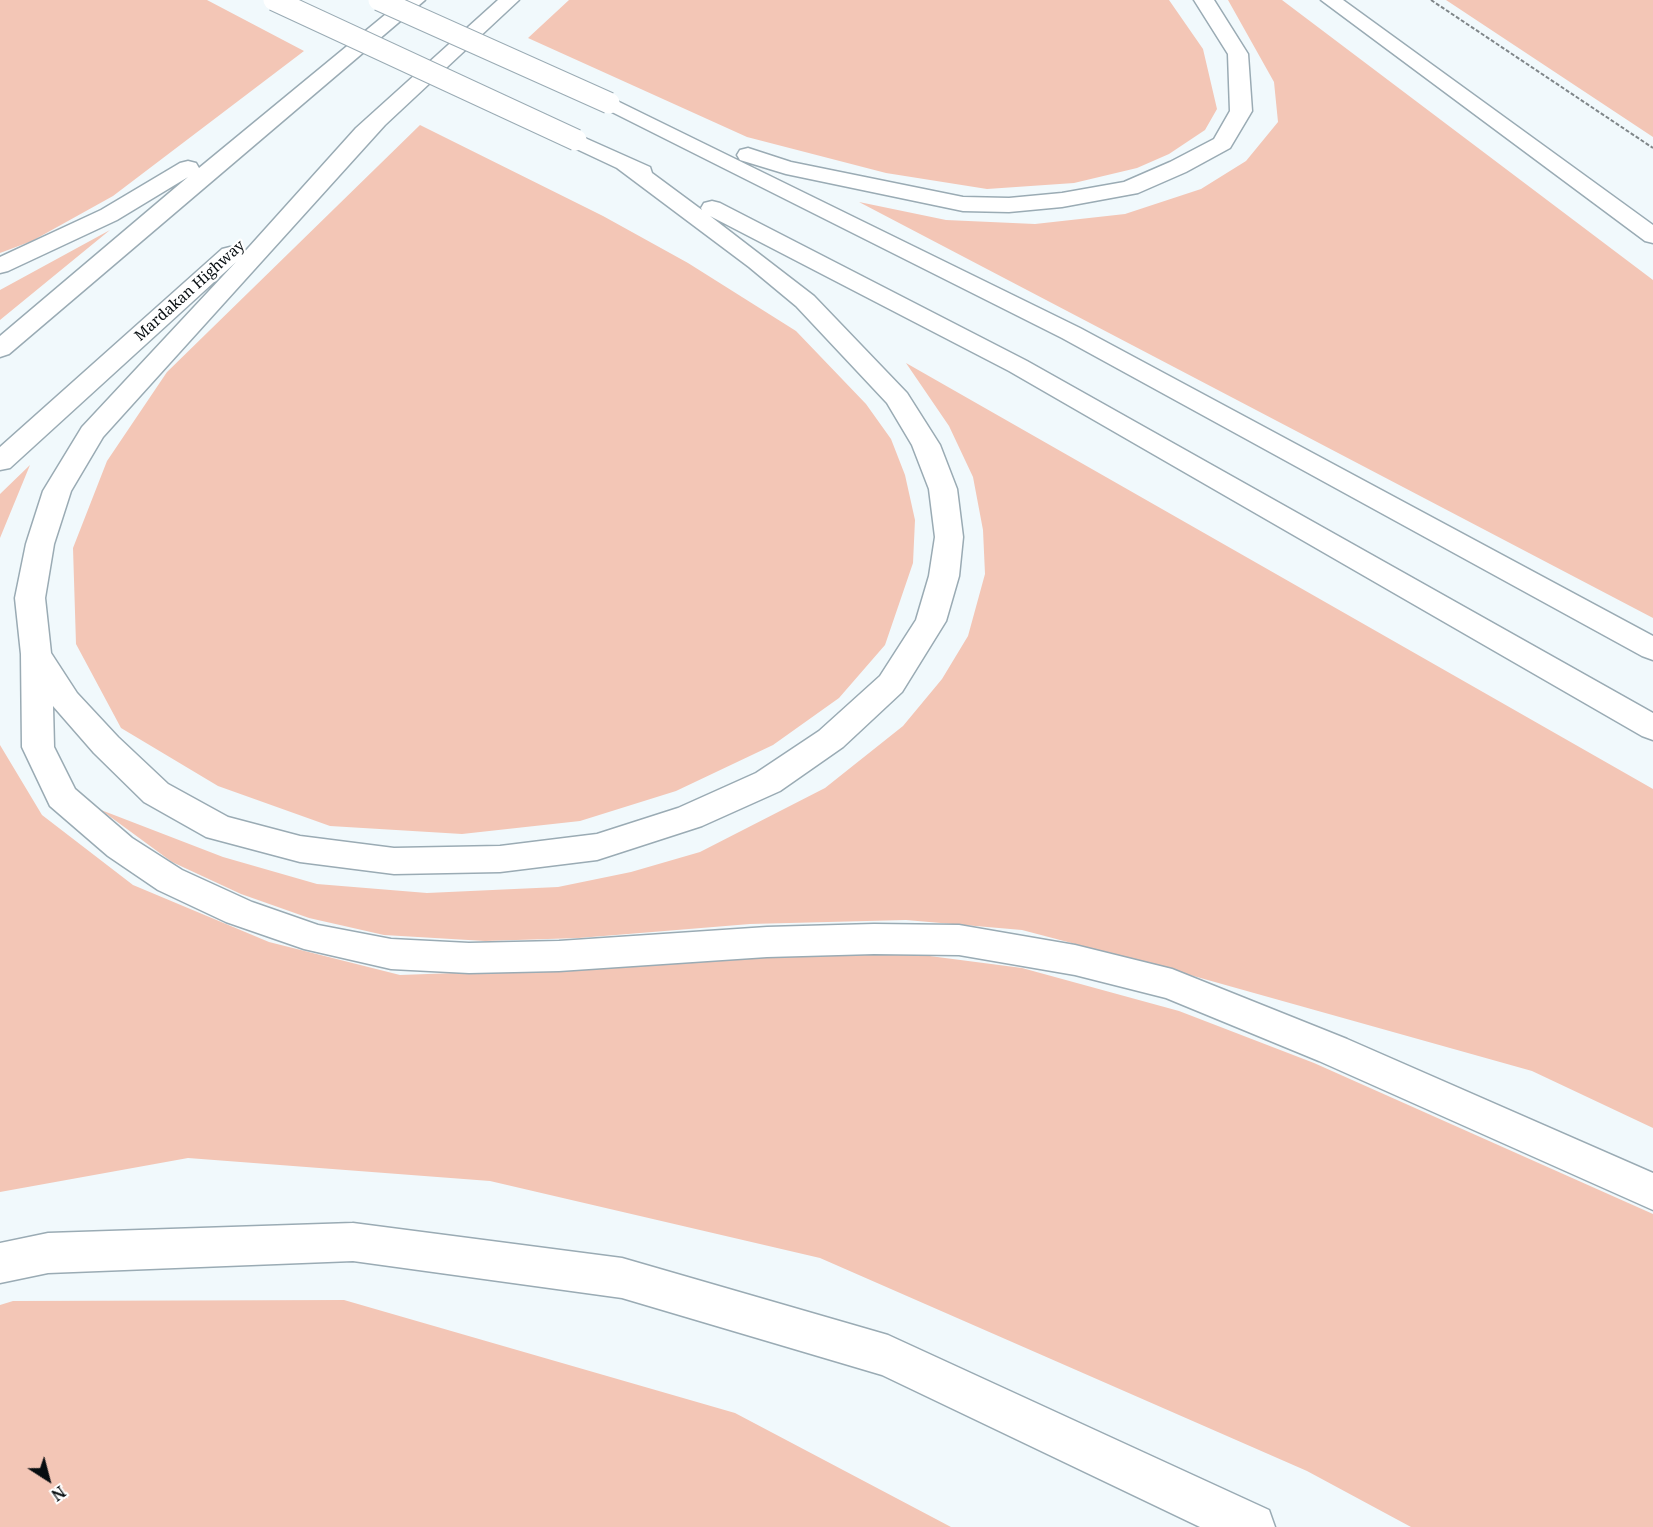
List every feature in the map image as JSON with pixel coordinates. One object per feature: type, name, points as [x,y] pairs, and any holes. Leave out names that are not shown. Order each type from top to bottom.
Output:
[{"type":"highway","points":[[274,0],[624,163],[1018,366],[1653,728]]},
{"type":"highway","points":[[379,0],[609,103],[1071,333],[1653,649]]},
{"type":"highway","points":[[0,349],[283,108],[415,0]]},
{"type":"highway","points":[[509,0],[379,119],[92,433],[57,491],[40,544],[30,598],[36,654],[38,747],[62,798],[120,847],[170,880],[239,912],[317,939],[390,954],[469,958],[663,950],[767,942],[874,939],[959,940],[1075,960],[1172,984],[1333,1050],[1653,1192]]},
{"type":"highway","points":[[486,21],[519,0]]},
{"type":"highway","points":[[655,126],[786,166],[897,192],[963,204],[1009,205],[1062,200],[1130,188],[1178,167],[1222,143],[1241,111],[1238,54],[1204,0]]},
{"type":"highway","points":[[1331,0],[1653,236]]},
{"type":"highway","points":[[0,266],[109,215],[283,108]]},
{"type":"highway","name":"Mardakan Highway","points":[[0,462],[379,119]]},
{"type":"highway","points":[[36,654],[66,701],[106,745],[156,793],[218,828],[300,849],[394,861],[500,859],[597,847],[690,817],[768,782],[831,739],[891,684],[931,621],[944,576],[949,537],[942,489],[926,445],[898,399],[805,301],[757,262],[624,163]]},
{"type":"highway","points":[[0,1263],[48,1253],[353,1242],[622,1278],[888,1356],[1252,1527]]},
{"type":"path","points":[[1431,0],[1653,148]]},
{"type":"shaded area","points":[[0,0],[207,0],[304,51],[113,196],[32,241],[0,253]]},
{"type":"shaded area","points":[[569,0],[1169,0],[1203,49],[1217,109],[1205,130],[1169,154],[1137,168],[1074,183],[987,189],[886,173],[747,137],[528,38]]},
{"type":"shaded area","points":[[1228,0],[1282,0],[1653,280],[1653,618],[859,202],[946,220],[1035,224],[1125,214],[1201,189],[1246,161],[1278,122],[1274,82]]},
{"type":"shaded area","points":[[1446,0],[1653,0],[1653,137]]},
{"type":"shaded area","points":[[420,125],[603,216],[688,263],[796,331],[866,404],[891,439],[905,475],[915,520],[913,563],[885,645],[839,698],[773,745],[676,791],[580,821],[462,834],[330,826],[218,786],[121,728],[76,644],[73,548],[107,461],[167,372]]},
{"type":"shaded area","points":[[110,230],[0,320],[0,290]]},
{"type":"shaded area","points":[[906,363],[1653,789],[1653,1128],[1532,1071],[1022,930],[906,920],[750,924],[579,938],[485,941],[384,935],[309,918],[241,894],[172,862],[101,810],[223,857],[317,884],[427,893],[558,887],[631,872],[700,852],[825,788],[903,726],[942,679],[968,636],[985,574],[983,530],[973,477],[949,426]]},
{"type":"shaded area","points":[[30,465],[0,538],[0,494]]},
{"type":"shaded area","points":[[0,745],[42,815],[133,885],[269,942],[400,975],[593,968],[868,948],[1022,968],[1179,1011],[1314,1063],[1653,1214],[1653,1527],[1411,1527],[1307,1471],[820,1258],[490,1181],[188,1158],[0,1192]]},
{"type":"shaded area","points":[[344,1300],[735,1413],[951,1527],[0,1527],[0,1305],[13,1301]]}]
